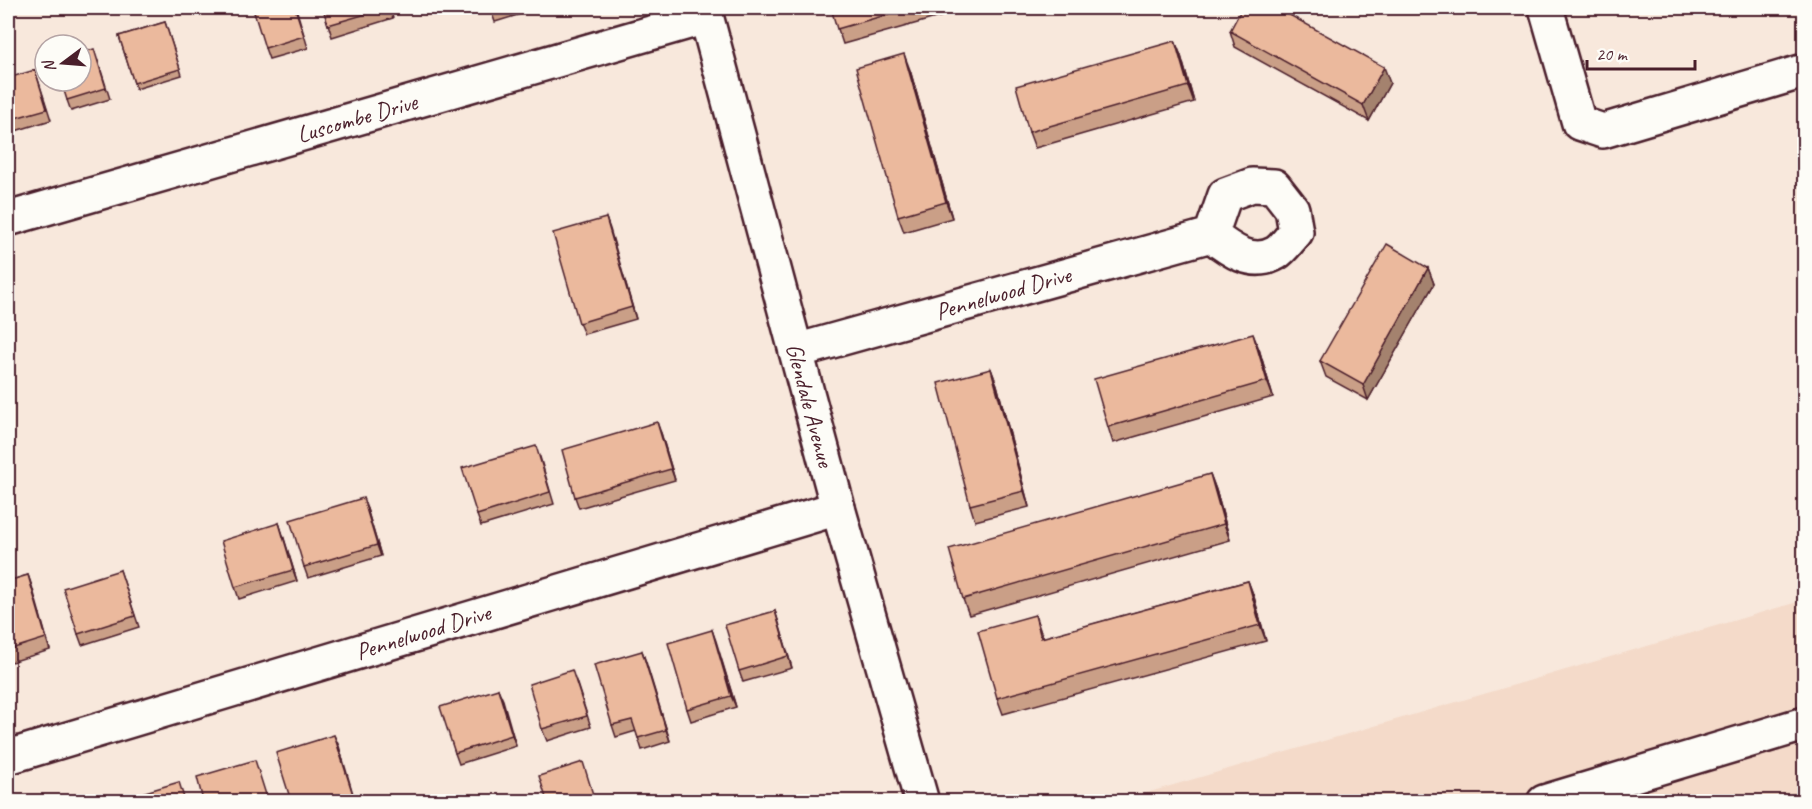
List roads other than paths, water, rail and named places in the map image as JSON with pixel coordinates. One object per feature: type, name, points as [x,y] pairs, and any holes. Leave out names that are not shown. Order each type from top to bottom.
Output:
[{"type":"street","points":[[1546,8],[1579,123],[1603,131],[1804,71]]},
{"type":"street","name":"Luscombe Drive","points":[[8,219],[705,12]]},
{"type":"street","name":"Glendale Avenue","points":[[705,12],[838,508],[922,801]]},
{"type":"street","name":"Pennelwood Drive","points":[[796,351],[1211,235]]},
{"type":"street","name":"Pennelwood Drive","points":[[8,757],[838,508]]},
{"type":"street","points":[[1544,801],[1804,724]]}]
